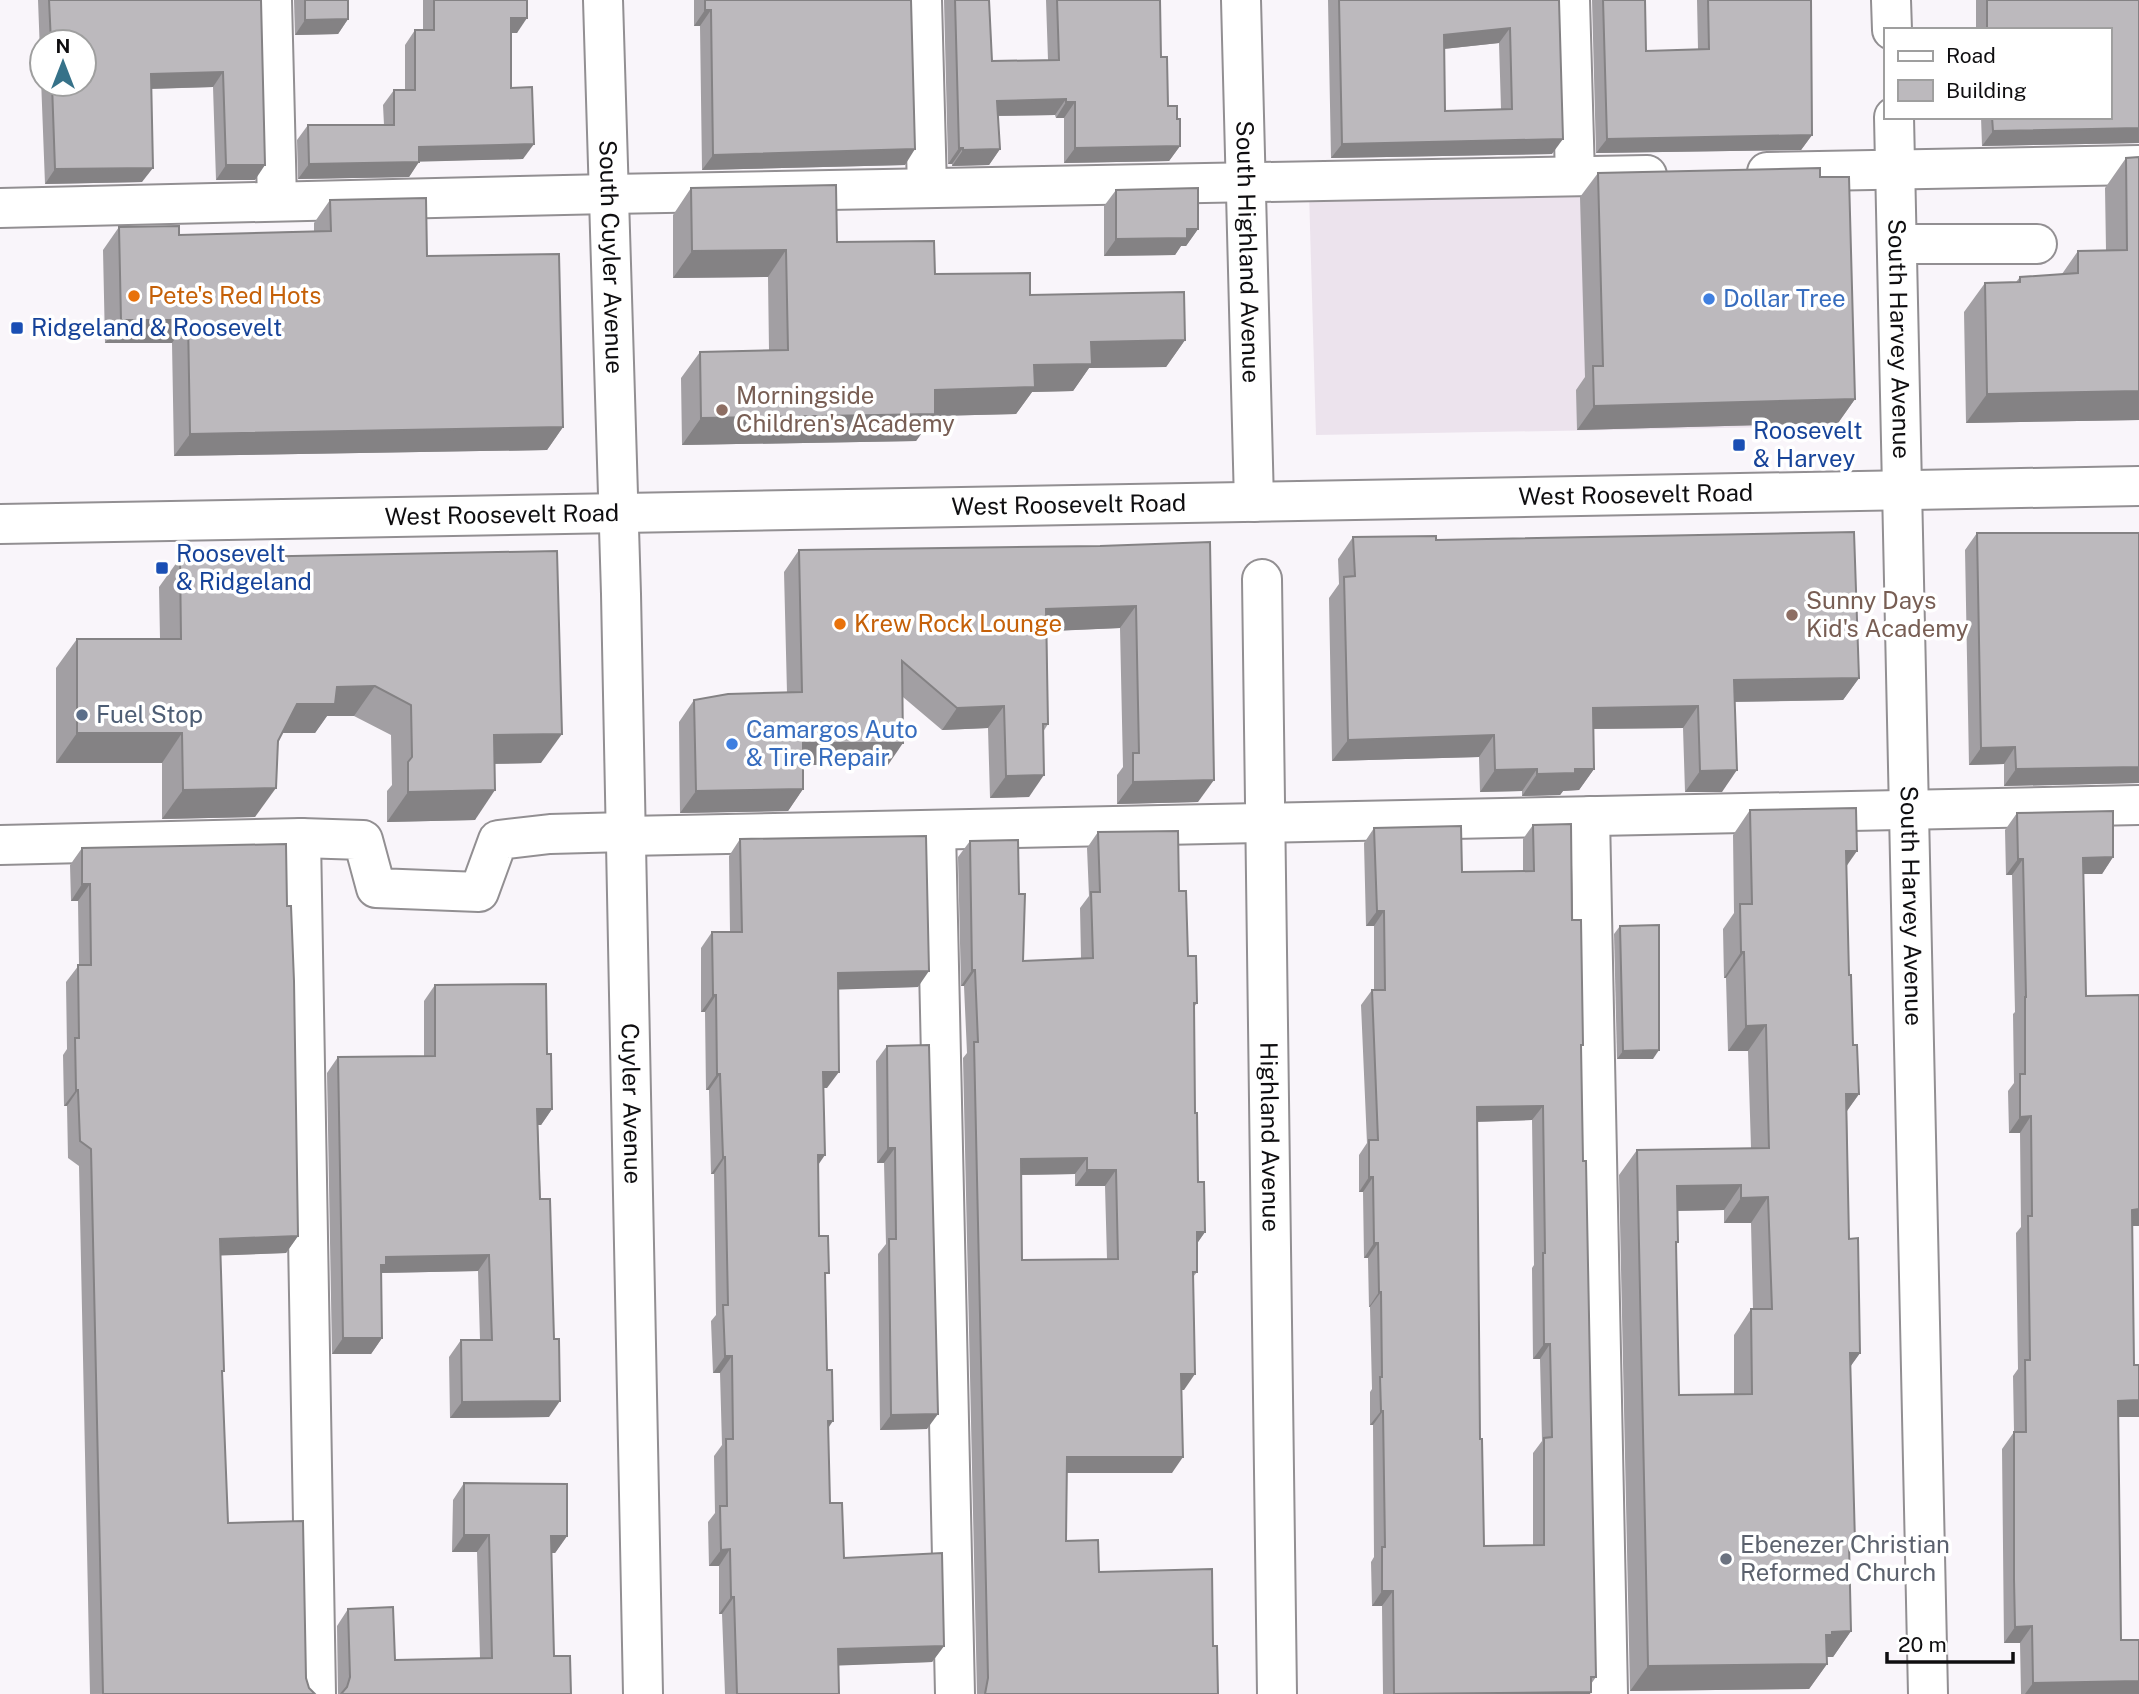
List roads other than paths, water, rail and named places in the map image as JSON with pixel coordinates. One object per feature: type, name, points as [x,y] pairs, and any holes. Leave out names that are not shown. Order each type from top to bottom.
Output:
[{"type":"street","points":[[272,0],[276,201]]},
{"type":"street","name":"South Cuyler Avenue","points":[[603,0],[618,513]]},
{"type":"street","points":[[922,0],[927,188]]},
{"type":"street","name":"South Highland Avenue","points":[[1241,0],[1254,502]]},
{"type":"street","points":[[1570,0],[1575,176]]},
{"type":"street","points":[[1891,0],[1892,28]]},
{"type":"street","name":"South Harvey Avenue","points":[[1894,119],[1927,1694]]},
{"type":"street","points":[[1740,173],[2139,165]]},
{"type":"street","points":[[0,208],[1685,174]]},
{"type":"street","points":[[1897,244],[2037,244]]},
{"type":"street","name":"West Roosevelt Road","points":[[0,524],[2139,486]]},
{"type":"street","name":"Cuyler Avenue","points":[[618,513],[643,1694]]},
{"type":"street","name":"Highland Avenue","points":[[1262,579],[1277,1694]]},
{"type":"street","points":[[0,845],[301,838],[363,840],[376,888],[479,892],[498,840],[550,834],[936,830],[2139,805]]},
{"type":"street","points":[[1590,816],[1608,1694]]},
{"type":"street","points":[[936,830],[955,1694]]},
{"type":"street","points":[[301,838],[316,1694]]},
{"type":"place","name":"Pete's Red Hots","points":[[134,296]]},
{"type":"place","name":"Dollar Tree","points":[[1709,299]]},
{"type":"place","name":"Ridgeland & Roosevelt","points":[[17,328]]},
{"type":"place","name":"Morningside Children's Academy","points":[[722,410]]},
{"type":"place","name":"Roosevelt & Harvey","points":[[1739,445]]},
{"type":"place","name":"Roosevelt & Ridgeland","points":[[162,568]]},
{"type":"place","name":"Sunny Days Kid's Academy","points":[[1792,615]]},
{"type":"place","name":"Krew Rock Lounge","points":[[840,624]]},
{"type":"place","name":"Fuel Stop","points":[[82,715]]},
{"type":"place","name":"Camargos Auto & Tire Repair","points":[[732,744]]},
{"type":"place","name":"Ebenezer Christian Reformed Church","points":[[1726,1559]]}]
